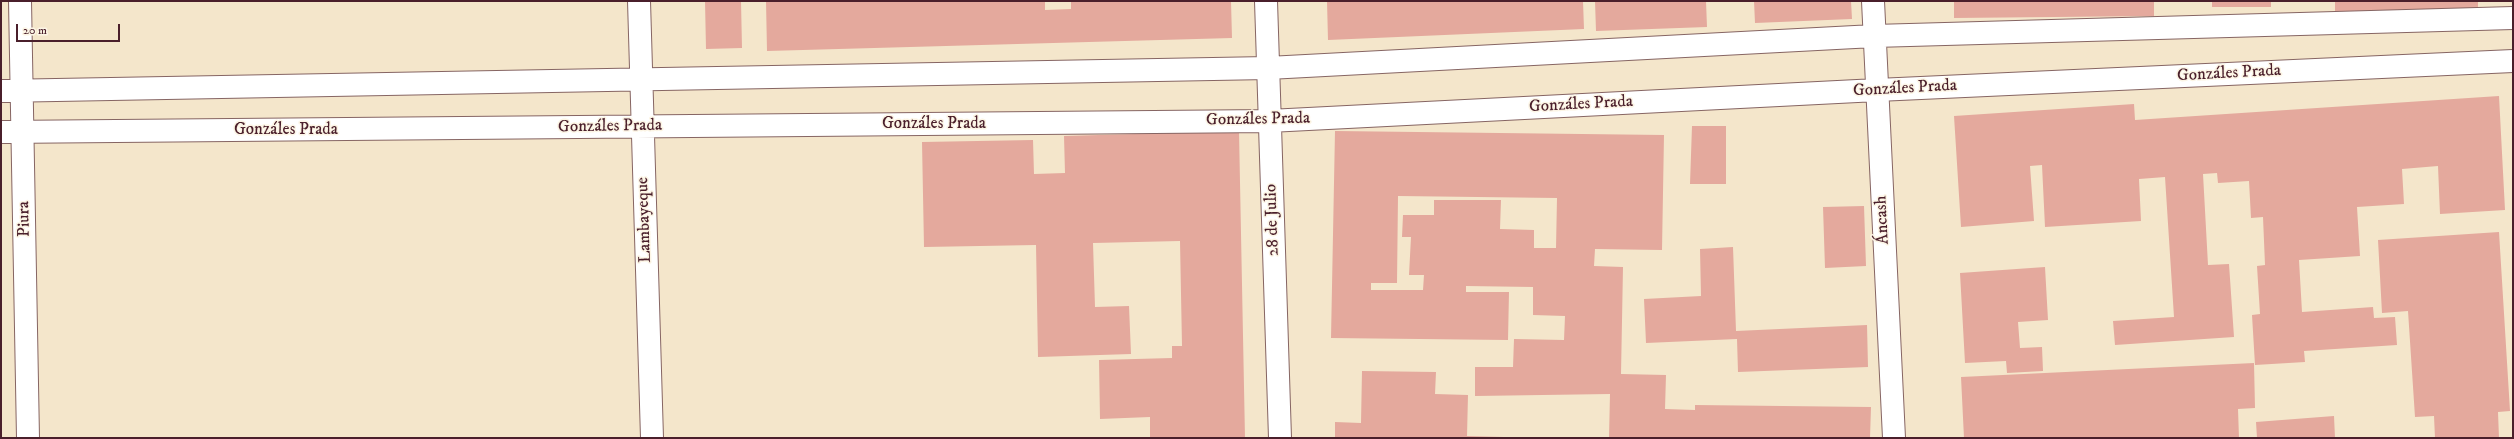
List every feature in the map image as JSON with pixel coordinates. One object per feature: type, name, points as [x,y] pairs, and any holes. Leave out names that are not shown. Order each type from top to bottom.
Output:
[{"type":"street","name":"Piura","points":[[20,1],[23,90],[28,438]]},
{"type":"street","name":"Lambayeque","points":[[640,1],[652,438]]},
{"type":"street","name":"28 de Julio","points":[[1266,1],[1280,438]]},
{"type":"street","name":"Áncash","points":[[1873,1],[1876,90],[1894,438]]},
{"type":"street","points":[[1,91],[641,78],[1268,68],[1874,36],[2513,18]]},
{"type":"street","name":"Gonzáles Prada","points":[[1,132],[1269,121],[1876,90],[2513,61]]},
{"type":"building","points":[[705,1],[741,1],[742,48],[706,49]]},
{"type":"building","points":[[766,1],[1045,1],[1045,10],[1071,9],[1071,1],[1231,1],[1232,38],[767,51]]},
{"type":"building","points":[[1327,1],[1583,1],[1584,29],[1328,40]]},
{"type":"building","points":[[1595,1],[1706,1],[1707,27],[1596,31]]},
{"type":"building","points":[[1754,1],[1851,1],[1852,19],[1755,23]]},
{"type":"building","points":[[1954,1],[2154,1],[2154,16],[1954,18]]},
{"type":"building","points":[[2212,1],[2271,1],[2271,7],[2212,7]]},
{"type":"building","points":[[2335,1],[2478,1],[2478,12],[2335,13]]},
{"type":"building","points":[[2499,96],[2505,210],[2440,214],[2438,166],[2402,169],[2404,204],[2357,207],[2360,256],[2299,260],[2302,312],[2373,307],[2374,318],[2395,317],[2397,345],[2304,351],[2305,362],[2255,365],[2252,315],[2260,314],[2257,266],[2265,265],[2263,217],[2251,218],[2249,181],[2218,183],[2217,173],[2203,174],[2208,265],[2229,264],[2234,337],[2115,345],[2113,321],[2174,317],[2165,177],[2139,179],[2141,221],[2045,227],[2042,165],[2030,166],[2034,221],[1961,227],[1954,116],[2134,104],[2135,120]]},
{"type":"building","points":[[1692,126],[1726,126],[1726,184],[1690,184]]},
{"type":"building","points":[[1239,131],[1245,438],[1150,438],[1150,417],[1100,419],[1099,360],[1172,358],[1172,346],[1182,346],[1180,241],[1093,243],[1095,307],[1129,306],[1131,354],[1038,357],[1036,245],[924,247],[922,142],[1033,140],[1034,174],[1065,173],[1064,136]]},
{"type":"building","points":[[1335,131],[1664,135],[1662,250],[1595,249],[1594,266],[1623,267],[1621,374],[1666,375],[1665,409],[1695,410],[1695,405],[1871,407],[1870,438],[1609,438],[1610,394],[1475,396],[1475,367],[1513,367],[1514,339],[1564,340],[1565,316],[1533,315],[1533,287],[1466,286],[1466,292],[1509,292],[1508,340],[1331,338]],"holes":[[[1398,196],[1557,198],[1556,248],[1534,248],[1534,230],[1500,229],[1501,200],[1434,200],[1434,215],[1403,215],[1402,237],[1411,237],[1409,275],[1424,275],[1423,290],[1371,290],[1371,283],[1397,283]]]},
{"type":"building","points":[[1864,206],[1866,266],[1825,268],[1823,207]]},
{"type":"building","points":[[2499,232],[2510,411],[2498,412],[2499,438],[2435,438],[2434,416],[2415,417],[2408,311],[2382,313],[2378,240]]},
{"type":"building","points":[[1733,247],[1736,331],[1867,325],[1868,367],[1738,372],[1737,339],[1646,343],[1644,299],[1701,296],[1700,249]]},
{"type":"building","points":[[2045,267],[2048,320],[2018,322],[2020,348],[2042,347],[2043,371],[2007,373],[2006,361],[1965,363],[1960,273]]},
{"type":"building","points":[[2254,363],[2255,408],[2238,409],[2239,438],[1964,438],[1961,377]]},
{"type":"building","points":[[1362,371],[1436,372],[1435,394],[1468,395],[1467,436],[1541,438],[1335,438],[1335,422],[1361,423]]},
{"type":"building","points":[[2334,416],[2335,438],[2257,438],[2256,422]]}]
